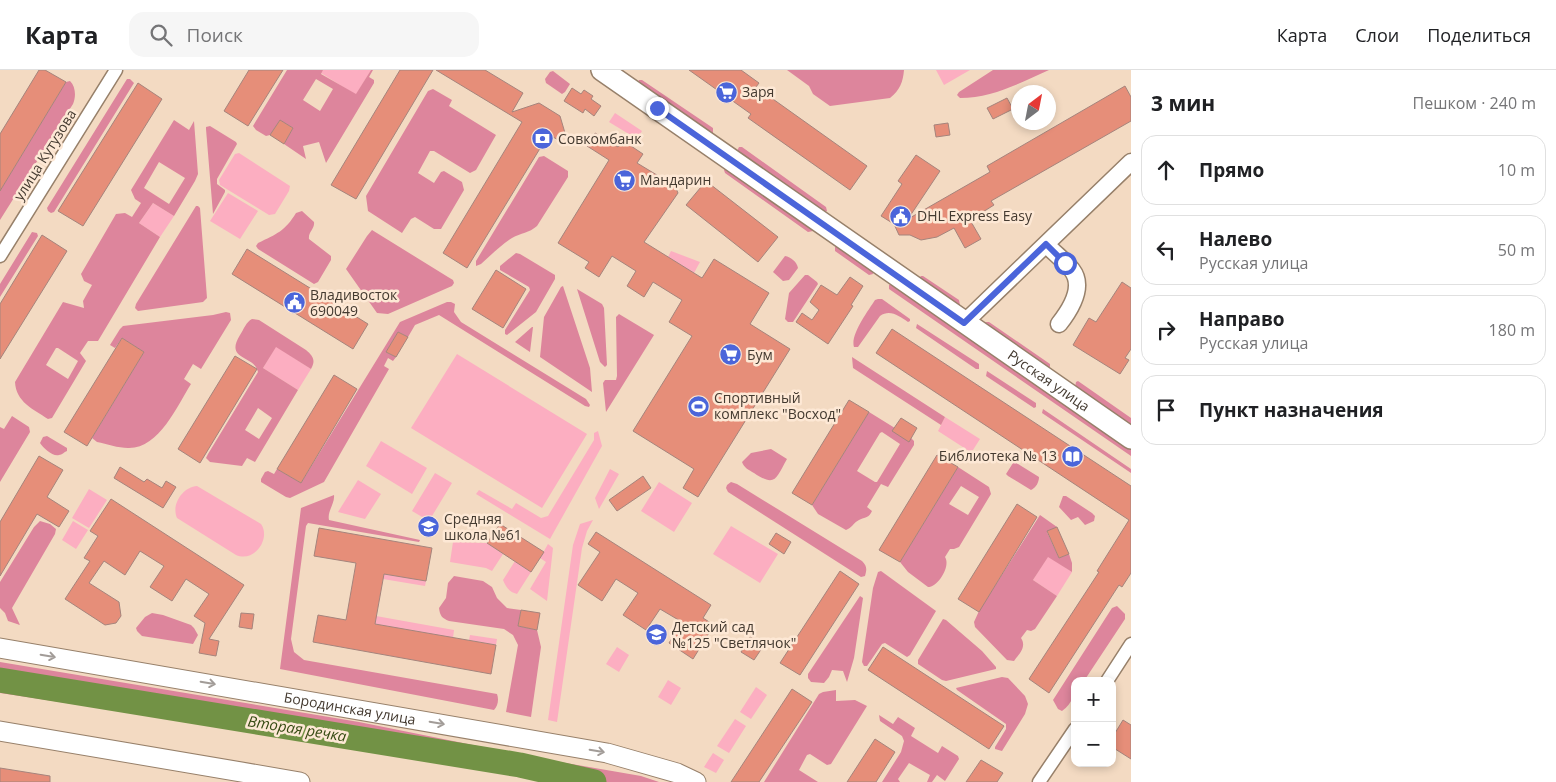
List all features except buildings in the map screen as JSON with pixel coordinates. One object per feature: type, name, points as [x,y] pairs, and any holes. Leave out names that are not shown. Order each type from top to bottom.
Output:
[{"type":"main road","name":"Русская улица","points":[[602,70],[1131,438]]},
{"type":"main road","name":"Бородинская улица","points":[[0,648],[607,753],[677,773],[696,782]]},
{"type":"main road","points":[[0,731],[300,782]]},
{"type":"street","name":"улица Кутузова","points":[[0,256],[116,70]]},
{"type":"street","points":[[964,323],[1131,162]]},
{"type":"street","points":[[1046,244],[1073,271],[1078,290],[1067,313],[1059,324]]},
{"type":"street","points":[[1110,677],[1131,644]]},
{"type":"street","points":[[1039,782],[1071,735]]},
{"type":"shaded area","points":[[287,70],[323,70],[321,74],[356,94],[371,70],[373,70],[369,77],[374,80],[374,83],[326,163],[319,142],[303,146],[306,159],[284,144],[293,128],[280,120],[270,135],[266,136],[253,126]],"holes":[[[316,79],[333,89],[320,111],[303,100]]]},
{"type":"shaded area","points":[[323,70],[371,70],[356,95],[321,73]]},
{"type":"shaded area","points":[[787,70],[904,70],[900,85],[890,98],[830,106],[813,94],[809,86]]},
{"type":"shaded area","points":[[936,70],[970,70],[944,85]]},
{"type":"shaded area","points":[[993,70],[1049,70],[995,93],[960,98],[957,95]]},
{"type":"shaded area","points":[[553,71],[570,84],[562,94],[546,83],[545,79]]},
{"type":"shaded area","points":[[127,79],[134,83],[54,212],[51,213],[47,208]]},
{"type":"shaded area","points":[[639,80],[642,80],[713,128],[713,133],[711,134],[637,84]]},
{"type":"shaded area","points":[[70,81],[75,92],[73,104],[0,220],[0,191],[66,82]]},
{"type":"shaded area","points":[[433,89],[452,100],[449,106],[496,135],[476,170],[470,173],[434,151],[430,151],[418,173],[434,183],[441,172],[444,171],[462,182],[464,190],[441,229],[434,229],[415,217],[411,219],[402,233],[368,211],[366,196],[428,91]]},
{"type":"shaded area","points":[[615,113],[642,131],[637,139],[609,122]]},
{"type":"shaded area","points":[[174,120],[189,130],[194,121],[198,174],[195,181],[174,216],[153,203],[139,223],[160,237],[98,341],[88,341],[80,353],[86,361],[52,418],[48,419],[22,400],[18,395],[15,382],[63,302],[84,308],[83,301],[92,285],[84,281],[81,274],[116,214],[125,213],[132,217],[141,203],[135,199],[131,190]],"holes":[[[159,162],[185,178],[169,204],[144,188]],[[56,348],[78,361],[68,379],[46,365]]]},
{"type":"shaded area","points":[[210,126],[237,144],[217,179],[217,184],[225,192],[213,214],[206,129],[206,127]]},
{"type":"shaded area","points":[[739,147],[742,147],[826,207],[827,211],[825,212],[737,151]]},
{"type":"shaded area","points":[[239,153],[290,186],[275,214],[269,215],[220,185],[219,180],[235,154]]},
{"type":"shaded area","points":[[544,156],[568,171],[568,177],[537,226],[512,238],[476,266],[476,261],[539,157]]},
{"type":"shaded area","points":[[726,168],[813,229],[813,231],[808,232],[725,173],[724,170]]},
{"type":"shaded area","points":[[228,193],[258,211],[240,239],[210,221]]},
{"type":"shaded area","points":[[153,203],[174,216],[160,237],[139,223]]},
{"type":"shaded area","points":[[196,206],[200,208],[207,298],[203,302],[138,311],[135,308],[136,304]]},
{"type":"shaded area","points":[[302,211],[314,222],[309,239],[331,256],[331,260],[318,282],[314,284],[256,246],[280,231],[296,213]]},
{"type":"shaded area","points":[[372,230],[453,280],[452,286],[388,314],[377,313],[346,269]]},
{"type":"shaded area","points":[[32,232],[37,233],[38,236],[0,297],[0,284]]},
{"type":"shaded area","points":[[836,246],[872,269],[873,274],[869,275],[835,251]]},
{"type":"shaded area","points":[[671,251],[700,262],[694,273],[668,257]]},
{"type":"shaded area","points":[[516,253],[555,275],[555,279],[536,312],[507,335],[505,330],[530,290],[529,287],[500,270],[500,266]]},
{"type":"shaded area","points":[[785,256],[793,260],[798,268],[789,280],[783,281],[773,272]]},
{"type":"shaded area","points":[[805,275],[808,275],[818,284],[793,322],[788,322],[785,319],[789,293]]},
{"type":"shaded area","points":[[921,276],[959,300],[960,305],[958,306],[918,279]]},
{"type":"shaded area","points":[[891,284],[1131,448],[1131,456],[889,289]]},
{"type":"shaded area","points":[[563,286],[590,368],[592,392],[540,357],[544,317]]},
{"type":"shaded area","points":[[577,289],[602,304],[604,308],[607,365],[605,367],[600,362]]},
{"type":"shaded area","points":[[882,299],[910,319],[910,321],[908,322],[891,313],[884,314],[880,316],[858,347],[854,347],[853,342],[857,330],[875,300]]},
{"type":"shaded area","points":[[447,302],[455,304],[454,312],[461,322],[586,399],[590,405],[589,407],[439,315],[415,325],[408,337],[398,332],[386,352],[396,357],[393,361],[388,358],[384,366],[389,369],[324,482],[290,498],[261,482],[265,472],[268,471],[274,474],[277,469],[301,483],[400,322]]},
{"type":"shaded area","points":[[230,313],[231,320],[201,369],[193,364],[184,379],[191,384],[166,425],[158,434],[149,442],[128,448],[97,442],[92,438],[144,352],[122,338],[115,348],[110,345],[123,326]]},
{"type":"shaded area","points":[[619,314],[654,335],[606,412],[603,383],[605,380],[616,380],[617,376],[616,317]]},
{"type":"shaded area","points":[[250,320],[259,320],[306,350],[312,356],[313,363],[311,369],[276,347],[263,368],[298,390],[255,462],[247,458],[242,466],[210,462],[206,458],[208,454],[258,372],[252,363],[238,354],[236,349],[236,343]],"holes":[[[258,408],[272,418],[259,439],[245,430]]]},
{"type":"shaded area","points":[[989,322],[1050,364],[1050,371],[984,324]]},
{"type":"shaded area","points":[[917,324],[979,364],[979,369],[976,369],[916,328]]},
{"type":"shaded area","points":[[533,327],[530,352],[515,342]]},
{"type":"shaded area","points":[[276,346],[311,369],[298,390],[263,368]]},
{"type":"shaded area","points":[[457,354],[587,434],[542,508],[411,428]]},
{"type":"shaded area","points":[[852,357],[945,417],[941,425],[853,368]]},
{"type":"shaded area","points":[[987,371],[1036,403],[1036,407],[1034,408],[986,376]]},
{"type":"shaded area","points":[[1078,381],[1131,418],[1131,427],[1075,387]]},
{"type":"shaded area","points":[[1043,409],[1131,469],[1131,473],[1042,413]]},
{"type":"shaded area","points":[[869,412],[914,441],[914,445],[888,487],[881,484],[867,507],[872,511],[871,513],[848,529],[846,530],[818,514],[812,505]],"holes":[[[882,432],[900,444],[877,482],[857,471],[880,433]]]},
{"type":"shaded area","points":[[12,416],[29,427],[30,432],[0,482],[0,427],[4,429]]},
{"type":"shaded area","points":[[945,417],[980,439],[973,450],[969,451],[938,431]]},
{"type":"shaded area","points":[[598,431],[602,446],[550,539],[476,494],[479,490],[512,509],[516,503],[541,518],[548,516],[594,440],[594,433]]},
{"type":"shaded area","points":[[47,436],[67,448],[67,451],[61,455],[54,455],[48,452],[40,443],[43,437]]},
{"type":"shaded area","points":[[381,441],[427,468],[412,494],[366,466]]},
{"type":"shaded area","points":[[771,449],[787,459],[775,479],[767,480],[761,477],[747,469],[742,462],[751,453]]},
{"type":"shaded area","points":[[1015,462],[1039,477],[1037,485],[1033,489],[1031,490],[1006,474]]},
{"type":"shaded area","points":[[958,467],[989,487],[991,494],[959,547],[950,549],[945,557],[945,570],[936,584],[928,587],[908,572],[900,562]],"holes":[[[961,486],[979,497],[968,515],[949,504]]]},
{"type":"shaded area","points":[[610,469],[619,474],[599,509],[595,498]]},
{"type":"shaded area","points":[[435,473],[452,483],[429,521],[412,511]]},
{"type":"shaded area","points":[[358,480],[381,494],[365,519],[338,512]]},
{"type":"shaded area","points":[[659,482],[692,503],[674,532],[641,511]]},
{"type":"shaded area","points":[[731,482],[862,561],[866,568],[865,576],[861,577],[728,492],[726,488]]},
{"type":"shaded area","points":[[197,486],[261,524],[264,536],[259,548],[255,552],[243,557],[236,555],[177,518],[176,507],[180,497],[187,489]]},
{"type":"shaded area","points":[[89,489],[107,500],[89,528],[72,518]]},
{"type":"shaded area","points":[[334,495],[329,520],[420,540],[419,542],[308,523],[306,526],[291,639],[294,652],[304,660],[497,694],[498,702],[494,710],[280,669],[301,508]]},
{"type":"shaded area","points":[[1063,496],[1066,496],[1092,513],[1095,516],[1094,521],[1085,525],[1078,517],[1071,520],[1059,507]]},
{"type":"shaded area","points":[[1040,515],[1057,527],[1047,532],[1059,558],[1069,554],[1072,572],[1048,557],[1033,580],[1057,596],[1035,629],[1027,630],[1021,638],[1023,647],[1014,661],[1007,660],[975,627],[974,622],[979,611]]},
{"type":"shaded area","points":[[593,520],[587,531],[582,548],[557,722],[548,720],[573,545],[580,524]]},
{"type":"shaded area","points":[[40,521],[50,524],[56,529],[55,534],[12,608],[20,625],[8,621],[5,613],[0,608],[0,582],[34,527]]},
{"type":"shaded area","points":[[73,521],[88,530],[76,549],[62,540]]},
{"type":"shaded area","points":[[731,526],[778,554],[760,583],[713,554]]},
{"type":"shaded area","points":[[453,542],[487,543],[503,554],[492,571],[486,568],[450,562]]},
{"type":"shaded area","points":[[548,544],[553,548],[547,601],[530,589],[546,562],[540,558]]},
{"type":"shaded area","points":[[1048,556],[1072,572],[1057,596],[1033,580]]},
{"type":"shaded area","points":[[515,561],[531,572],[517,594],[508,589],[503,580]]},
{"type":"shaded area","points":[[881,571],[936,611],[910,655],[907,657],[885,643],[882,644],[867,666],[864,666],[862,662],[873,588],[878,572]]},
{"type":"shaded area","points":[[384,574],[426,581],[425,586],[383,579]]},
{"type":"shaded area","points":[[454,576],[483,581],[492,587],[497,598],[507,608],[521,610],[518,626],[537,630],[541,647],[531,717],[506,712],[518,645],[513,635],[504,629],[449,621],[441,615],[439,608],[446,598],[448,583]]},
{"type":"shaded area","points":[[860,596],[863,598],[854,658],[847,682],[843,671],[832,670],[824,683],[811,682],[808,674]]},
{"type":"shaded area","points":[[1117,606],[1125,614],[1125,619],[1087,677],[1071,677],[1071,701],[1062,711],[1058,709],[1053,700],[1112,608]]},
{"type":"shaded area","points":[[152,613],[191,625],[198,635],[193,644],[142,636],[136,628],[145,617]]},
{"type":"shaded area","points":[[376,616],[454,630],[453,638],[375,624]]},
{"type":"shaded area","points":[[943,619],[982,651],[996,669],[946,681],[918,664],[918,660]]},
{"type":"shaded area","points":[[470,635],[497,639],[496,645],[469,640]]},
{"type":"shaded area","points":[[617,647],[629,655],[619,672],[606,664]]},
{"type":"shaded area","points":[[0,662],[359,722],[537,758],[641,776],[659,782],[559,782],[523,773],[362,751],[352,746],[0,693]]},
{"type":"shaded area","points":[[1002,677],[1008,678],[1025,696],[1028,704],[1025,714],[1002,751],[995,749],[995,747],[1006,729],[1006,724],[956,688]]},
{"type":"shaded area","points":[[668,680],[681,688],[671,705],[658,697]]},
{"type":"shaded area","points":[[756,687],[767,695],[751,719],[740,712]]},
{"type":"shaded area","points":[[836,690],[836,701],[855,700],[867,706],[831,764],[827,765],[810,754],[807,755],[799,770],[818,782],[764,782],[819,694]]},
{"type":"shaded area","points":[[879,715],[893,724],[898,717],[915,728],[911,736],[938,753],[942,746],[958,756],[959,759],[945,781],[937,775],[932,782],[927,782],[930,775],[909,763],[898,779],[900,782],[882,782],[901,752],[904,741],[902,736],[880,721]]},
{"type":"shaded area","points":[[735,719],[746,726],[729,753],[717,746]]},
{"type":"shaded area","points":[[713,753],[724,760],[716,773],[704,767]]},
{"type":"waterway","name":"Вторая речка","points":[[0,680],[520,765],[594,782]]},
{"type":"place","name":"Заря","points":[[726,92]]},
{"type":"place","name":"Совкомбанк","points":[[542,139]]},
{"type":"place","name":"Мандарин","points":[[624,180]]},
{"type":"place","name":"DHL Express Easy","points":[[901,216]]},
{"type":"place","name":"Владивосток 690049","points":[[294,303]]},
{"type":"place","name":"Бум","points":[[731,355]]},
{"type":"place","name":"Спортивный комплекс \"Восход\"","points":[[698,406]]},
{"type":"place","name":"Библиотека № 13","points":[[1073,456]]},
{"type":"place","name":"Средняя школа №61","points":[[428,527]]},
{"type":"place","name":"Детский сад №125 \"Светлячок\"","points":[[656,635]]},
{"type":"route","points":[[657,108],[964,323],[1046,244],[1065,263]]}]
